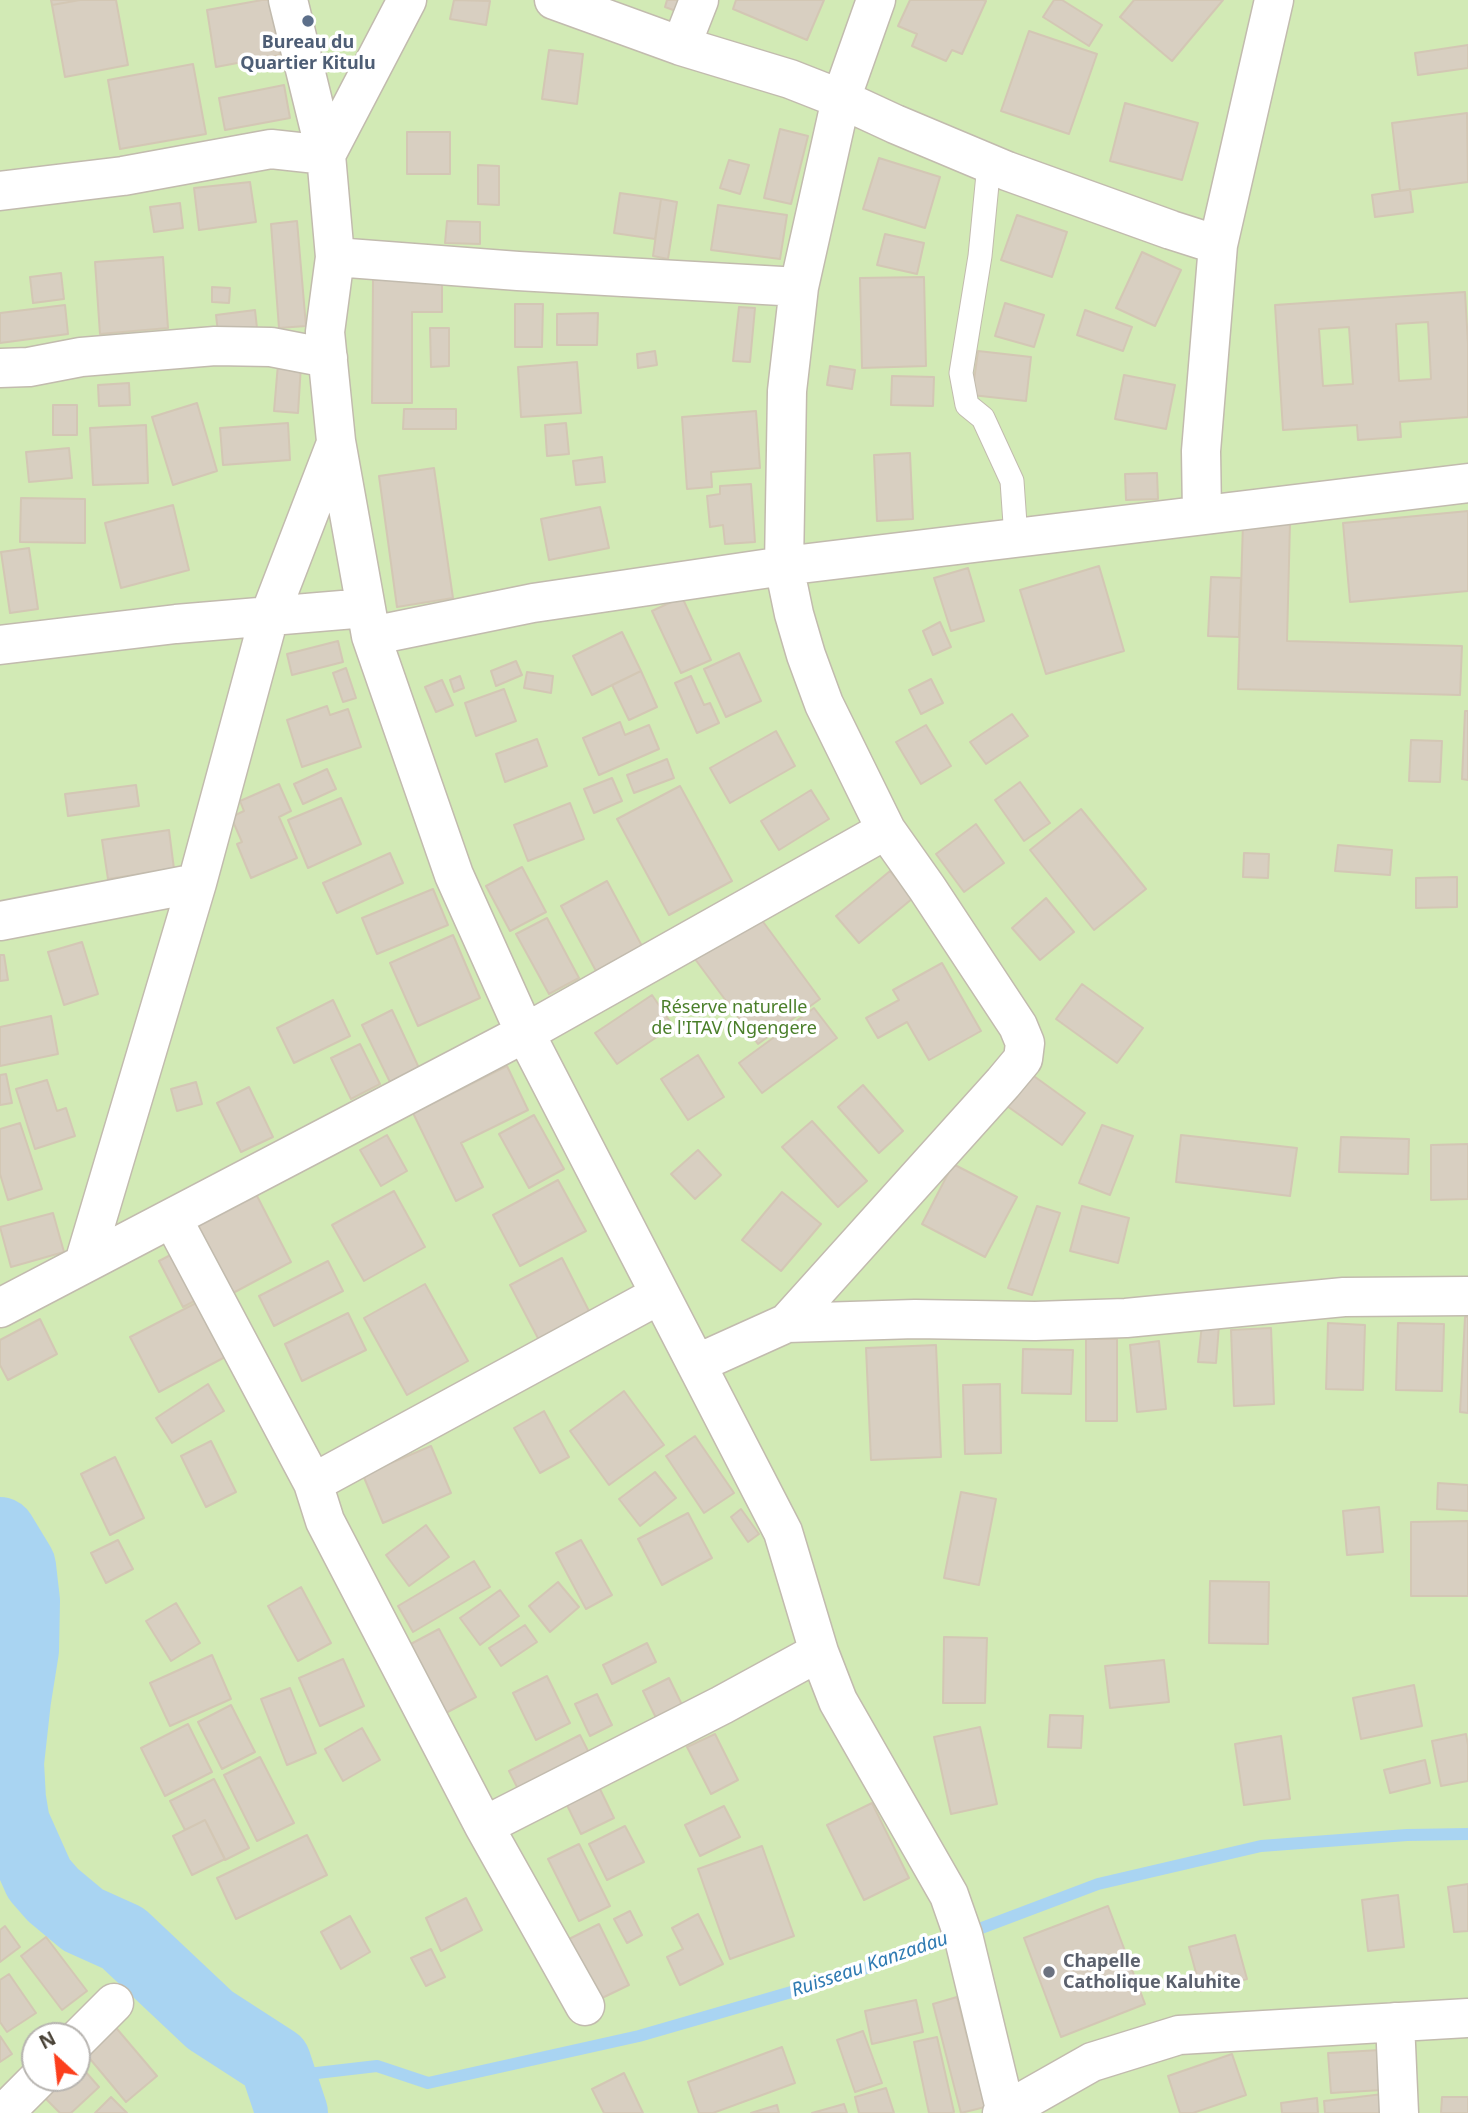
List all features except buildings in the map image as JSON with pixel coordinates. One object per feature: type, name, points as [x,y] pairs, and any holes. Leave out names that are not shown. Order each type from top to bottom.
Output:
[{"type":"street","points":[[288,0],[326,155],[335,257],[325,332],[336,441],[368,622],[454,875],[525,1033],[783,1532],[819,1651],[838,1701],[949,1895],[962,1936],[1005,2112],[1092,2062],[1179,2035],[1468,2018]]},
{"type":"street","points":[[326,155],[407,0]]},
{"type":"street","points":[[554,0],[681,46],[789,79],[989,163],[1218,245]]},
{"type":"street","points":[[681,46],[699,0]]},
{"type":"street","points":[[696,1364],[787,1322],[1023,1059],[1026,1043],[1018,1026],[886,830],[824,705],[803,645],[784,566],[787,391],[799,287],[841,99],[876,0]]},
{"type":"street","points":[[1202,514],[1201,451],[1218,245],[1270,2]]},
{"type":"street","points":[[0,191],[123,176],[271,149],[326,155]]},
{"type":"street","points":[[335,257],[518,271],[799,287]]},
{"type":"street","points":[[0,368],[29,367],[81,357],[215,346],[271,347],[328,358]]},
{"type":"street","points":[[84,1263],[197,883],[269,617],[336,441]]},
{"type":"street","points":[[0,645],[176,624],[269,617],[368,622],[533,603],[784,566],[1468,483]]},
{"type":"street","points":[[0,1308],[525,1033],[886,830]]},
{"type":"street","points":[[0,921],[197,883]]},
{"type":"street","points":[[172,1218],[313,1483],[325,1521],[484,1826],[585,2006]]},
{"type":"street","points":[[313,1483],[659,1294]]},
{"type":"street","points":[[787,1322],[1126,1318],[1344,1297],[1468,1296]]},
{"type":"street","points":[[484,1826],[722,1705],[819,1651]]},
{"type":"street","points":[[91,2026],[114,2003]]},
{"type":"street","points":[[1395,2022],[1399,2113]]},
{"type":"street","points":[[5,2113],[25,2092]]},
{"type":"lane","points":[[989,163],[980,256],[961,373],[967,405],[983,418],[1012,481],[1016,538]]},
{"type":"green space","name":"Réserve naturelle de l'ITAV (Ngengere","points":[[0,0],[1468,0],[1468,2113],[0,2113]]},
{"type":"waterway","points":[[0,1533],[20,1566],[24,1601],[23,1650],[8,1763],[10,1799],[14,1823],[39,1879],[53,1895],[83,1920],[123,1938],[210,2020],[275,2062],[292,2113]]},
{"type":"waterway","name":"Ruisseau Kanzadau","points":[[275,2062],[308,2074],[377,2066],[428,2083],[639,2036],[819,1984],[963,1935],[1098,1884],[1261,1846],[1407,1835],[1468,1834]]},
{"type":"place","name":"Bureau du Quartier Kitulu","points":[[308,21]]},
{"type":"place","name":"Chapelle Catholique Kaluhite","points":[[1049,1972]]}]
